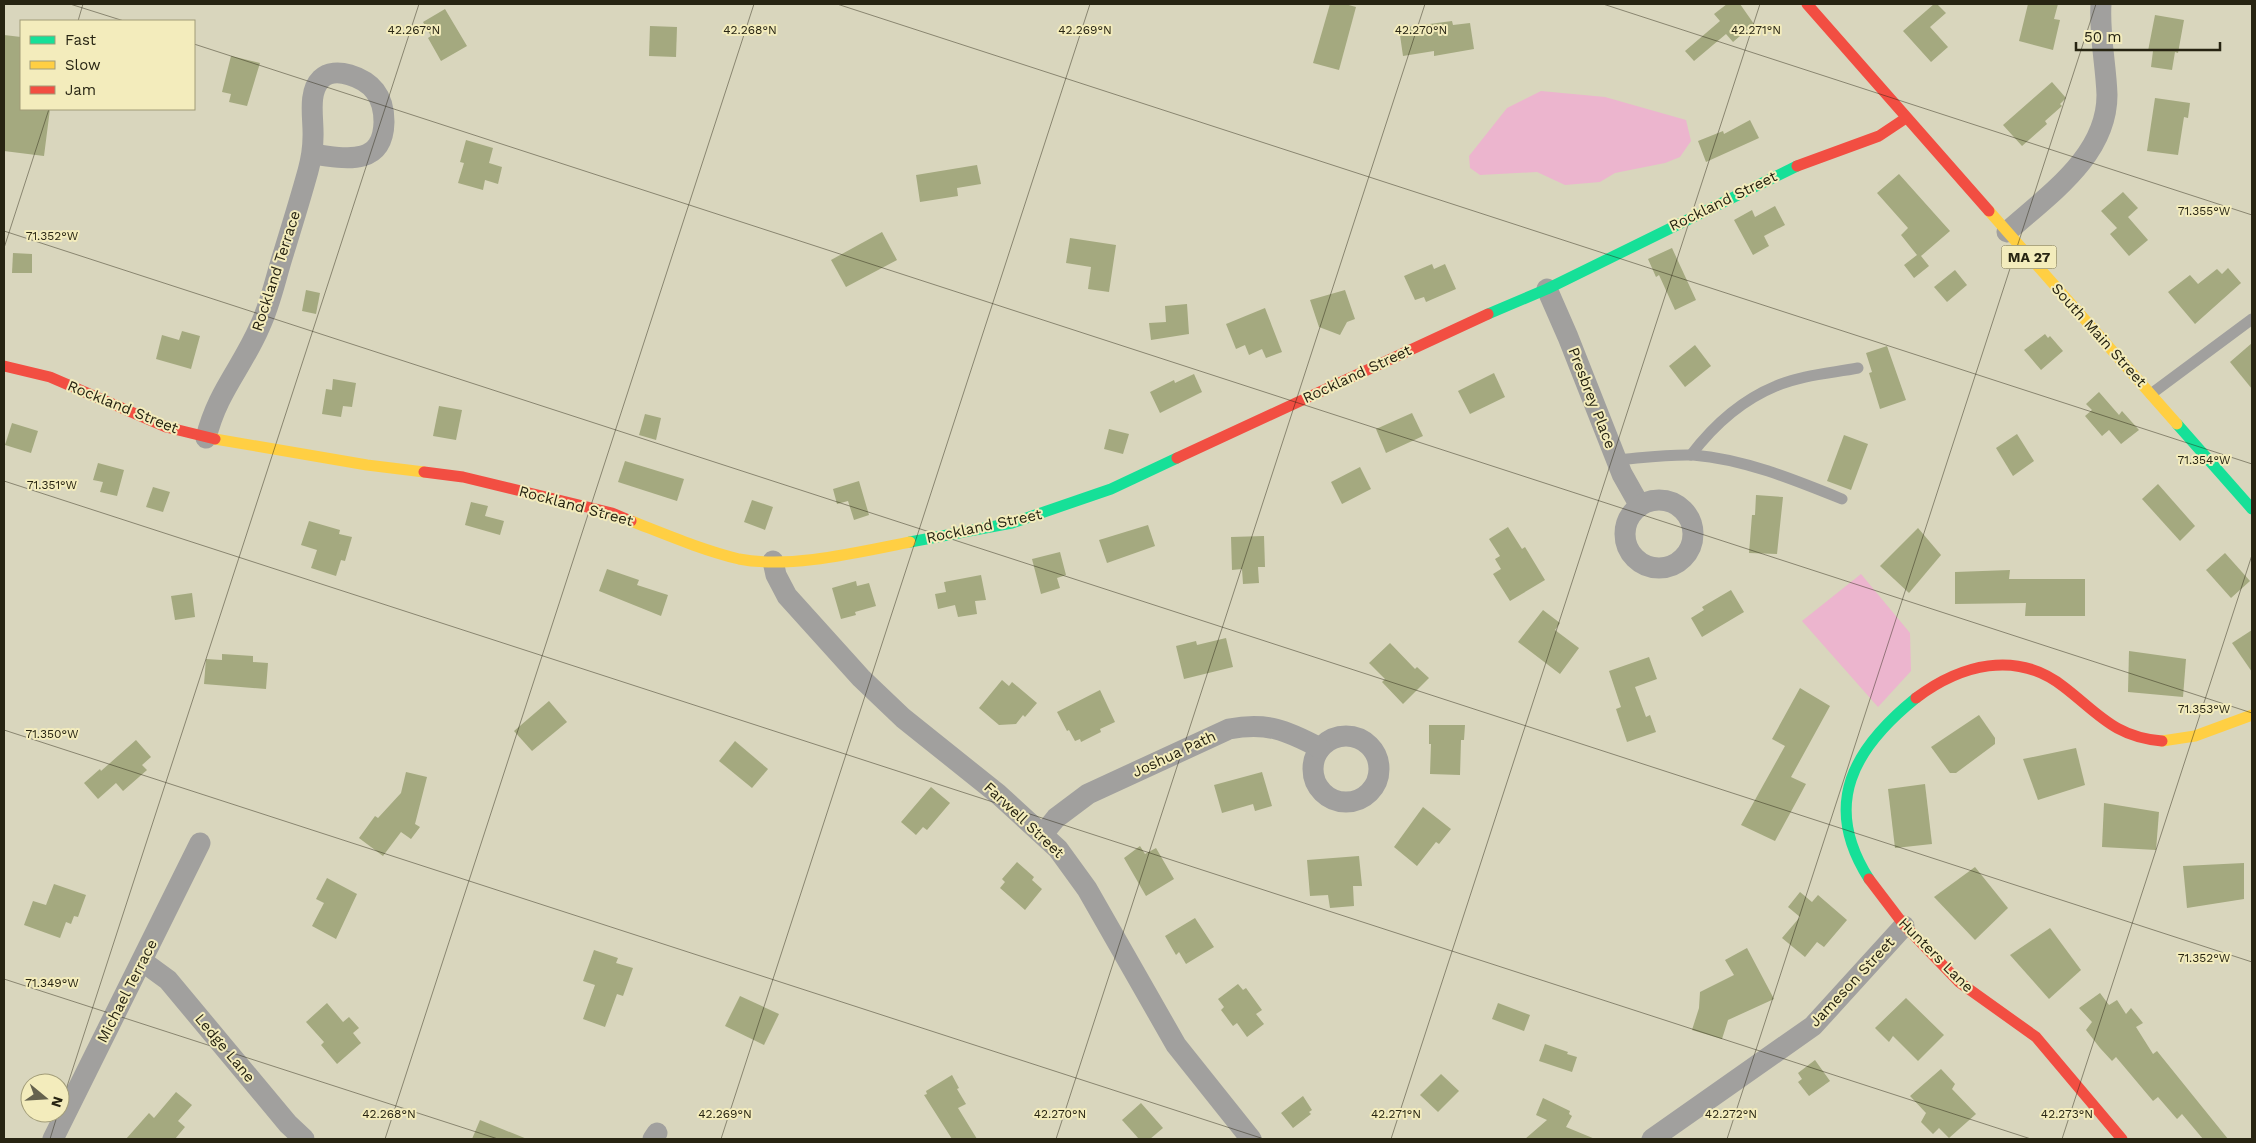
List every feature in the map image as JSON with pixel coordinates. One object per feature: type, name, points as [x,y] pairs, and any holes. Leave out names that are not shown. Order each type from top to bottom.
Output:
[{"type":"street","name":"South Main Street","points":[[1807,4],[2252,509]]},
{"type":"street","points":[[2007,232],[2080,165],[2098,133],[2107,96],[2100,23],[2101,4]]},
{"type":"street","name":"Rockland Street","points":[[4,366],[50,377],[166,427],[206,438],[367,465],[463,477],[612,513],[716,554],[773,562],[826,558],[1012,523],[1040,515],[1151,472],[1441,335],[1547,289],[1788,168],[1879,136],[1906,118]]},
{"type":"street","name":"Rockland Terrace","points":[[206,438],[216,404],[244,359],[261,325],[312,154]]},
{"type":"street","name":"Presbrey Place","points":[[1547,289],[1568,337],[1616,460],[1640,506]]},
{"type":"street","name":"Farwell Street","points":[[773,562],[776,575],[788,596],[861,678],[903,718],[970,771],[1043,834],[1073,867],[1176,1045],[1251,1139]]},
{"type":"street","name":"Hunters Lane","points":[[2122,1139],[2033,1035],[1969,990],[1904,926],[1863,871],[1849,837],[1845,820],[1848,783],[1860,754],[1883,727],[1914,698],[1943,679],[1974,666],[2004,665],[2035,671],[2061,684],[2095,715],[2127,733],[2161,741],[2205,733],[2252,715]]},
{"type":"street","name":"Joshua Path","points":[[1043,834],[1063,812],[1088,794],[1229,729],[1250,725],[1272,727],[1320,748]]},
{"type":"street","name":"Michael Terrace","points":[[53,1139],[200,843]]},
{"type":"street","name":"Jameson Street","points":[[1652,1139],[1813,1026],[1904,926]]},
{"type":"street","name":"Ledge Lane","points":[[142,961],[168,980],[288,1124],[304,1139]]},
{"type":"lane","points":[[2151,394],[2252,319]]},
{"type":"lane","points":[[1691,455],[1718,424],[1736,410],[1777,385],[1858,368]]},
{"type":"lane","points":[[1616,460],[1691,455],[1727,461],[1776,474],[1842,499]]},
{"type":"shaded area","points":[[1541,91],[1605,97],[1686,120],[1691,141],[1680,157],[1665,163],[1615,173],[1600,182],[1565,185],[1537,172],[1480,175],[1470,168],[1469,156],[1507,108]]},
{"type":"shaded area","points":[[1861,574],[1910,633],[1911,671],[1878,707],[1802,621]]},
{"type":"building","points":[[1330,4],[1345,4],[1356,7],[1339,70],[1313,63]]},
{"type":"building","points":[[1727,4],[1740,4],[1754,24],[1733,42],[1726,34],[1694,61],[1685,51],[1720,21],[1714,14]]},
{"type":"building","points":[[1934,4],[1937,4],[1946,13],[1930,27],[1948,47],[1931,62],[1903,31]]},
{"type":"building","points":[[2028,4],[2058,4],[2054,19],[2060,20],[2053,50],[2019,41]]},
{"type":"building","points":[[445,9],[467,46],[441,61],[428,38],[431,36],[423,22]]},
{"type":"building","points":[[2155,15],[2184,20],[2178,53],[2175,52],[2172,70],[2151,67],[2153,51],[2148,51]]},
{"type":"building","points":[[1452,21],[1453,25],[1470,23],[1474,49],[1434,56],[1434,51],[1403,56],[1399,28]]},
{"type":"building","points":[[650,26],[677,27],[676,57],[649,56]]},
{"type":"building","points":[[4,35],[20,37],[20,110],[50,110],[44,156],[4,151]]},
{"type":"building","points":[[231,56],[260,63],[247,106],[229,102],[231,94],[222,92]]},
{"type":"building","points":[[2052,82],[2066,98],[2060,104],[2062,106],[2045,121],[2047,124],[2022,146],[2003,125]]},
{"type":"building","points":[[2155,98],[2190,103],[2188,118],[2184,117],[2178,155],[2147,151]]},
{"type":"building","points":[[1750,120],[1759,138],[1706,162],[1698,141],[1723,131],[1724,134]]},
{"type":"building","points":[[466,140],[493,148],[489,163],[502,167],[498,184],[485,180],[483,190],[458,183],[464,163],[460,162]]},
{"type":"building","points":[[977,165],[981,184],[957,188],[958,196],[920,202],[916,175]]},
{"type":"building","points":[[1899,174],[1950,231],[1921,256],[1929,266],[1914,278],[1904,265],[1917,255],[1901,235],[1908,228],[1877,193]]},
{"type":"building","points":[[2123,192],[2138,208],[2128,217],[2148,240],[2129,256],[2110,234],[2117,228],[2101,211]]},
{"type":"building","points":[[1775,206],[1785,225],[1764,236],[1769,246],[1753,255],[1734,220],[1752,210],[1755,217]]},
{"type":"building","points":[[882,232],[897,260],[846,287],[831,260]]},
{"type":"building","points":[[1070,238],[1116,245],[1109,292],[1088,289],[1091,267],[1066,263]]},
{"type":"building","points":[[1672,248],[1696,300],[1675,310],[1659,275],[1656,277],[1648,259]]},
{"type":"building","points":[[13,253],[32,254],[32,273],[12,273]]},
{"type":"building","points":[[1432,264],[1434,269],[1445,264],[1456,289],[1426,302],[1424,297],[1415,300],[1404,276]]},
{"type":"building","points":[[2228,268],[2241,283],[2195,324],[2168,292],[2190,275],[2198,284],[2217,269],[2222,274]]},
{"type":"building","points":[[1955,270],[1967,285],[1947,302],[1934,287]]},
{"type":"building","points":[[306,290],[320,293],[316,314],[302,311]]},
{"type":"building","points":[[1345,290],[1355,319],[1347,322],[1340,335],[1319,327],[1310,300]]},
{"type":"building","points":[[1187,304],[1189,334],[1151,340],[1149,323],[1166,322],[1165,306]]},
{"type":"building","points":[[1265,308],[1282,352],[1266,358],[1262,349],[1249,355],[1245,345],[1236,349],[1226,324]]},
{"type":"building","points":[[182,331],[200,336],[191,369],[156,359],[162,335],[179,340]]},
{"type":"building","points":[[2045,334],[2048,338],[2050,336],[2063,351],[2041,370],[2024,350]]},
{"type":"building","points":[[2252,343],[2252,389],[2230,362]]},
{"type":"building","points":[[1695,345],[1711,366],[1685,387],[1669,366]]},
{"type":"building","points":[[1887,346],[1906,400],[1880,409],[1869,373],[1872,372],[1866,353]]},
{"type":"building","points":[[1494,373],[1505,397],[1470,414],[1458,391]]},
{"type":"building","points":[[1194,374],[1202,392],[1160,413],[1150,392],[1174,380],[1175,383]]},
{"type":"building","points":[[333,379],[356,383],[352,407],[343,406],[341,417],[322,414],[326,389],[332,390]]},
{"type":"building","points":[[2099,392],[2119,415],[2122,411],[2139,430],[2121,444],[2109,430],[2102,436],[2085,416],[2092,410],[2086,404]]},
{"type":"building","points":[[439,406],[462,410],[456,440],[433,436]]},
{"type":"building","points":[[1412,413],[1423,436],[1386,453],[1376,429]]},
{"type":"building","points":[[645,414],[661,418],[656,440],[639,435]]},
{"type":"building","points":[[12,423],[38,431],[31,453],[5,445]]},
{"type":"building","points":[[1109,429],[1129,434],[1123,454],[1104,449]]},
{"type":"building","points":[[2017,434],[2034,461],[2013,476],[1996,448]]},
{"type":"building","points":[[1844,435],[1868,444],[1851,490],[1827,481]]},
{"type":"building","points":[[625,461],[684,479],[677,501],[618,482]]},
{"type":"building","points":[[98,463],[124,470],[117,496],[100,492],[103,482],[93,480]]},
{"type":"building","points":[[1360,467],[1371,489],[1342,504],[1331,482]]},
{"type":"building","points":[[859,481],[869,515],[854,520],[848,501],[837,504],[833,489]]},
{"type":"building","points":[[2158,484],[2195,526],[2180,541],[2142,499]]},
{"type":"building","points":[[153,487],[170,492],[163,512],[146,507]]},
{"type":"building","points":[[1756,495],[1783,497],[1777,554],[1749,553],[1752,515],[1755,515]]},
{"type":"building","points":[[752,500],[773,507],[765,530],[744,522]]},
{"type":"building","points":[[471,502],[488,506],[485,516],[504,521],[500,535],[465,525]]},
{"type":"building","points":[[309,521],[340,530],[339,534],[352,537],[345,561],[341,560],[336,576],[311,568],[317,550],[301,545]]},
{"type":"building","points":[[1148,525],[1155,546],[1107,563],[1099,540]]},
{"type":"building","points":[[1508,527],[1522,549],[1525,547],[1545,580],[1510,601],[1493,574],[1501,569],[1495,559],[1500,556],[1489,539]]},
{"type":"building","points":[[1918,528],[1941,555],[1909,593],[1880,566]]},
{"type":"building","points":[[1264,536],[1265,567],[1258,567],[1259,583],[1243,584],[1242,569],[1232,570],[1231,537]]},
{"type":"building","points":[[1060,552],[1066,575],[1057,578],[1060,588],[1041,594],[1032,559]]},
{"type":"building","points":[[2225,553],[2250,581],[2231,598],[2206,570]]},
{"type":"building","points":[[607,569],[639,580],[637,585],[668,595],[661,616],[599,591]]},
{"type":"building","points":[[2010,570],[2009,579],[2085,579],[2085,616],[2025,616],[2026,603],[1955,604],[1955,572]]},
{"type":"building","points":[[981,575],[986,600],[975,601],[977,614],[958,617],[955,605],[938,609],[935,594],[946,592],[944,582]]},
{"type":"building","points":[[856,581],[857,586],[869,583],[876,606],[855,612],[856,615],[841,619],[832,588]]},
{"type":"building","points":[[1731,590],[1744,612],[1702,637],[1691,618],[1704,610],[1702,607]]},
{"type":"building","points":[[192,593],[195,617],[175,620],[171,596]]},
{"type":"building","points":[[1543,610],[1560,623],[1555,630],[1579,648],[1560,674],[1518,642]]},
{"type":"building","points":[[2252,630],[2252,672],[2232,643]]},
{"type":"building","points":[[1226,638],[1233,667],[1184,679],[1176,646],[1196,641],[1197,645]]},
{"type":"building","points":[[1390,643],[1415,669],[1417,667],[1429,678],[1403,704],[1382,682],[1385,679],[1369,663]]},
{"type":"building","points":[[2129,651],[2186,659],[2183,697],[2128,692]]},
{"type":"building","points":[[222,654],[253,656],[253,662],[268,663],[266,689],[204,684],[206,659],[222,660]]},
{"type":"building","points":[[1649,657],[1657,679],[1635,687],[1646,717],[1650,715],[1656,732],[1627,742],[1616,709],[1621,707],[1609,671]]},
{"type":"building","points":[[1002,680],[1009,686],[1012,682],[1037,703],[1016,724],[999,725],[979,708]]},
{"type":"building","points":[[1800,688],[1830,706],[1791,777],[1806,784],[1775,841],[1741,825],[1785,746],[1772,739]]},
{"type":"building","points":[[1100,690],[1115,722],[1100,729],[1101,732],[1081,742],[1080,739],[1075,741],[1069,730],[1067,731],[1057,712]]},
{"type":"building","points":[[549,701],[567,722],[532,751],[514,731]]},
{"type":"building","points":[[1979,715],[1995,738],[1995,744],[1956,773],[1950,773],[1931,747]]},
{"type":"building","points":[[1429,725],[1465,725],[1464,740],[1461,740],[1460,775],[1430,774],[1431,744],[1429,744]]},
{"type":"building","points":[[136,740],[151,757],[142,765],[147,770],[123,791],[116,783],[98,799],[84,783],[100,769],[101,771]]},
{"type":"building","points":[[735,741],[768,769],[752,788],[719,761]]},
{"type":"building","points":[[2076,748],[2085,785],[2038,800],[2023,759]]},
{"type":"building","points":[[406,772],[427,777],[415,824],[420,827],[411,839],[401,832],[383,856],[359,838],[375,816],[378,818],[401,793]]},
{"type":"building","points":[[1262,772],[1272,806],[1255,811],[1253,804],[1222,813],[1214,785]]},
{"type":"building","points":[[1925,784],[1932,844],[1895,848],[1888,789]]},
{"type":"building","points":[[931,787],[950,803],[927,830],[923,827],[916,835],[901,822]]},
{"type":"building","points":[[2104,803],[2159,812],[2156,850],[2102,847]]},
{"type":"building","points":[[1423,807],[1451,829],[1439,844],[1436,842],[1417,866],[1394,847]]},
{"type":"building","points":[[1140,846],[1145,854],[1156,848],[1174,879],[1146,896],[1124,858]]},
{"type":"building","points":[[1359,856],[1362,886],[1353,886],[1354,906],[1330,908],[1328,895],[1310,896],[1307,860]]},
{"type":"building","points":[[1017,862],[1034,877],[1032,880],[1042,889],[1025,910],[1000,888],[1005,882],[1002,879]]},
{"type":"building","points":[[2244,863],[2244,899],[2187,908],[2183,866]]},
{"type":"building","points":[[1975,867],[2008,908],[1975,940],[1934,897]]},
{"type":"building","points":[[327,878],[357,894],[336,939],[312,926],[324,903],[316,899]]},
{"type":"building","points":[[54,884],[86,895],[78,917],[74,916],[71,924],[66,922],[60,938],[24,925],[33,901],[46,905]]},
{"type":"building","points":[[1800,892],[1812,902],[1818,895],[1847,920],[1824,947],[1817,942],[1805,957],[1782,938],[1800,917],[1788,907]]},
{"type":"building","points":[[1195,918],[1214,947],[1186,964],[1179,952],[1176,955],[1165,936]]},
{"type":"building","points":[[2050,928],[2081,970],[2049,999],[2010,955]]},
{"type":"building","points":[[1747,948],[1774,999],[1728,1020],[1722,1039],[1692,1030],[1699,1008],[1700,992],[1734,975],[1725,960]]},
{"type":"building","points":[[594,950],[618,958],[616,963],[633,968],[623,996],[617,994],[605,1027],[583,1019],[595,985],[583,981]]},
{"type":"building","points":[[1238,984],[1243,990],[1246,988],[1262,1010],[1256,1014],[1264,1024],[1247,1037],[1237,1023],[1233,1026],[1221,1010],[1224,1007],[1218,999]]},
{"type":"building","points":[[2100,993],[2109,1005],[2117,1000],[2126,1014],[2131,1008],[2143,1023],[2136,1027],[2153,1054],[2157,1051],[2228,1139],[2203,1139],[2182,1114],[2177,1119],[2158,1097],[2153,1101],[2116,1057],[2112,1061],[2100,1048],[2086,1030],[2092,1022],[2079,1008]]},
{"type":"building","points":[[740,996],[779,1014],[764,1045],[725,1026]]},
{"type":"building","points":[[1906,998],[1944,1035],[1918,1061],[1893,1036],[1889,1042],[1875,1028]]},
{"type":"building","points":[[327,1003],[343,1022],[349,1017],[359,1028],[353,1033],[361,1043],[337,1064],[321,1045],[324,1042],[306,1022]]},
{"type":"building","points":[[1498,1003],[1530,1015],[1524,1031],[1492,1019]]},
{"type":"building","points":[[1545,1044],[1577,1057],[1572,1072],[1539,1061]]},
{"type":"building","points":[[1815,1060],[1830,1081],[1809,1096],[1798,1082],[1802,1079],[1798,1073]]},
{"type":"building","points":[[1941,1069],[1955,1084],[1952,1089],[1976,1114],[1949,1138],[1939,1128],[1933,1134],[1921,1122],[1926,1113],[1910,1096]]},
{"type":"building","points":[[1441,1074],[1459,1091],[1438,1112],[1420,1095]]},
{"type":"building","points":[[952,1075],[959,1088],[957,1089],[966,1104],[958,1108],[977,1139],[952,1139],[924,1095],[927,1094],[926,1091]]},
{"type":"building","points":[[176,1092],[192,1105],[178,1121],[185,1127],[175,1139],[126,1139],[149,1113],[154,1118]]},
{"type":"building","points":[[1303,1096],[1312,1110],[1309,1112],[1311,1114],[1293,1128],[1281,1113]]},
{"type":"building","points":[[1543,1098],[1570,1111],[1569,1114],[1572,1116],[1566,1127],[1595,1139],[1525,1139],[1547,1120],[1536,1115]]},
{"type":"building","points":[[1141,1103],[1163,1128],[1150,1139],[1139,1139],[1122,1120]]},
{"type":"building","points":[[480,1120],[527,1139],[472,1139]]},
{"type":"traffic: fast","points":[[1488,314],[1547,289],[1797,166]]},
{"type":"traffic: fast","points":[[2177,424],[2252,509]]},
{"type":"traffic: fast","points":[[910,542],[1012,523],[1111,489],[1177,458]]},
{"type":"traffic: fast","points":[[1869,879],[1855,852],[1847,826],[1846,802],[1851,779],[1861,757],[1876,737],[1894,717],[1916,698]]},
{"type":"traffic: slow","points":[[1989,211],[2177,424]]},
{"type":"traffic: slow","points":[[215,439],[367,465],[424,472]]},
{"type":"traffic: slow","points":[[631,521],[712,551],[739,559],[759,562],[802,561],[910,542]]},
{"type":"traffic: slow","points":[[2162,741],[2195,736],[2252,715]]},
{"type":"traffic: jam","points":[[1807,4],[1989,211]]},
{"type":"traffic: jam","points":[[1797,166],[1879,136],[1906,118]]},
{"type":"traffic: jam","points":[[1177,458],[1488,314]]},
{"type":"traffic: jam","points":[[4,366],[50,377],[166,427],[215,439]]},
{"type":"traffic: jam","points":[[424,472],[463,477],[612,513],[631,521]]},
{"type":"traffic: jam","points":[[1916,698],[1933,686],[1970,670],[2008,665],[2027,668],[2046,675],[2119,729],[2145,739],[2162,741]]},
{"type":"traffic: jam","points":[[1869,879],[1904,925],[1959,982],[2036,1037],[2122,1139]]}]
